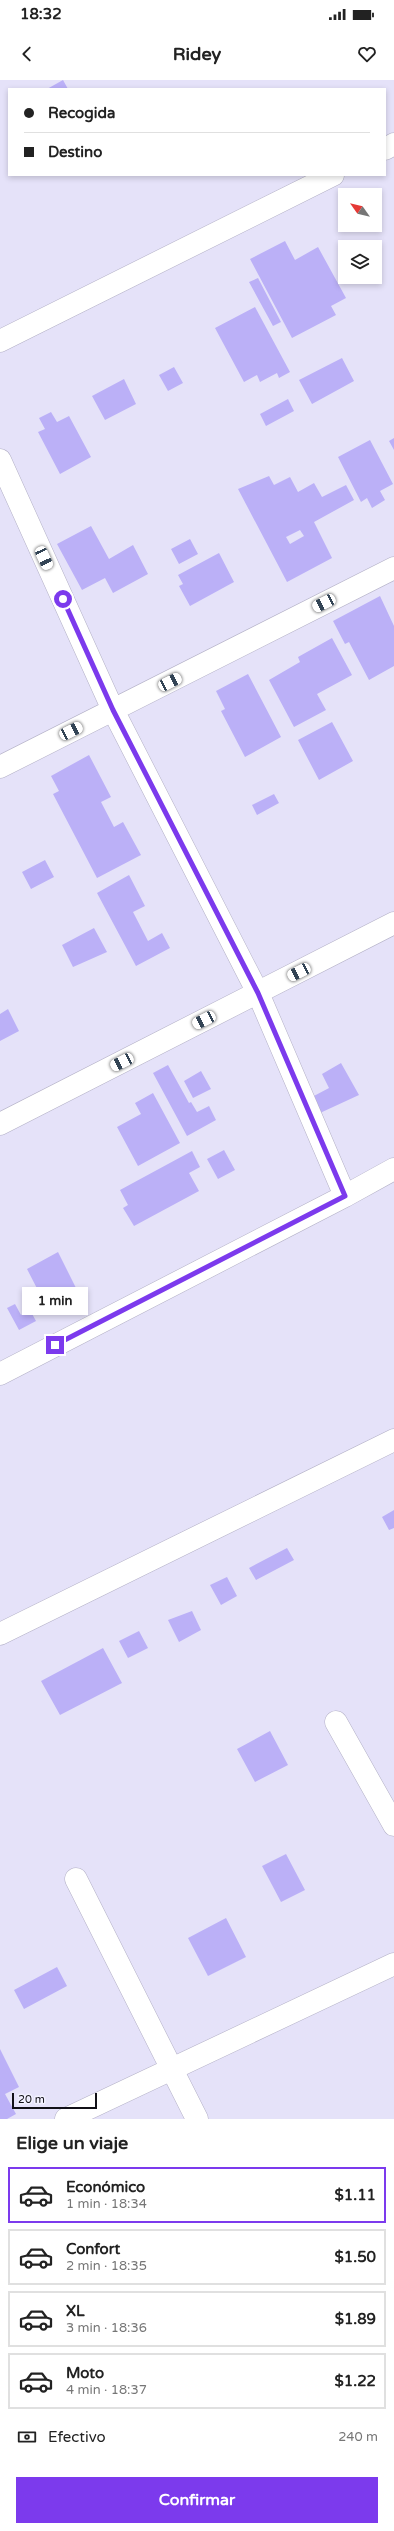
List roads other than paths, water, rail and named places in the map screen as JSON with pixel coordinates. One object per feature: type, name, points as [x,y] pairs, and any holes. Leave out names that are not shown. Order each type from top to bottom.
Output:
[{"type":"street","points":[[0,341],[331,176]]},
{"type":"street","points":[[0,460],[113,710],[258,993],[345,1196]]},
{"type":"street","points":[[0,767],[394,568]]},
{"type":"street","points":[[0,1124],[394,922]]},
{"type":"street","points":[[0,1374],[345,1196],[394,1169]]},
{"type":"street","points":[[0,1634],[394,1440]]},
{"type":"street","points":[[336,1722],[394,1825]]},
{"type":"street","points":[[76,1879],[197,2119]]},
{"type":"street","points":[[66,2119],[171,2068],[394,1964]]}]
